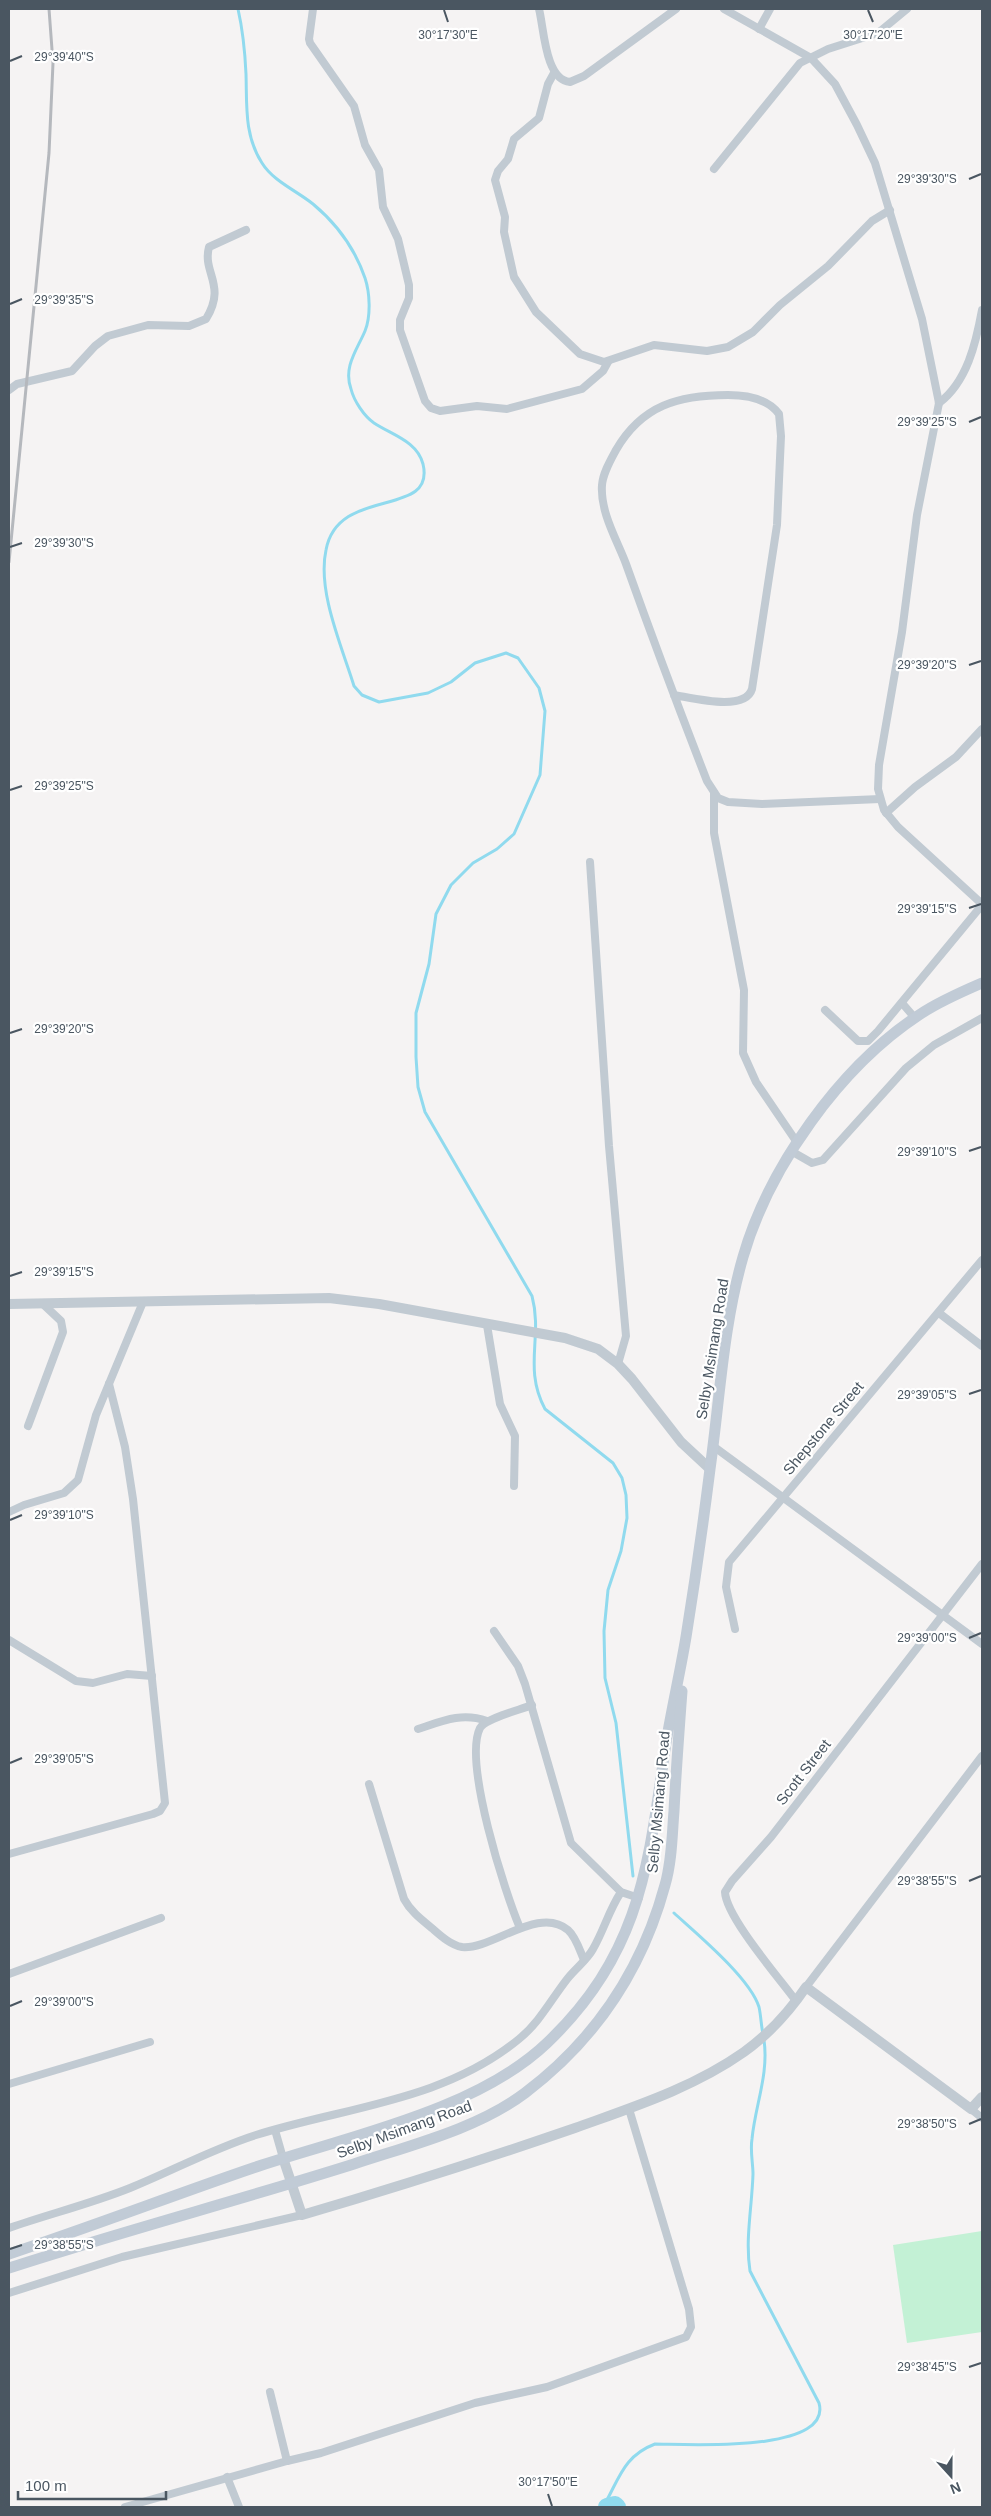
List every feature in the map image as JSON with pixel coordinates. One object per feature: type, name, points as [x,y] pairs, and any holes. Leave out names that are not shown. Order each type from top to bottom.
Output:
[{"type":"main road","name":"Selby Msimang Road","points":[[9,2254],[465,2096],[525,2062],[562,2027],[597,1984],[619,1948],[639,1898],[653,1836],[667,1736],[686,1639],[728,1324],[744,1254],[755,1222],[793,1146],[838,1089],[869,1056],[915,1018],[982,983]]},
{"type":"main road","name":"Selby Msimang Road","points":[[9,2268],[292,2185],[420,2142],[484,2117],[523,2094],[568,2056],[603,2017],[632,1973],[651,1930],[666,1882],[671,1851],[686,1639]]},
{"type":"street","points":[[313,9],[310,43],[354,106],[365,145],[379,170],[383,207],[398,240],[409,285],[409,298],[400,320],[400,330],[425,401],[432,408],[440,411],[478,406],[507,408],[582,389],[603,371],[608,362]]},
{"type":"street","points":[[540,9],[554,73],[566,82],[584,76],[676,9]]},
{"type":"street","points":[[724,9],[811,58],[830,77],[858,125],[874,163],[890,210],[922,319],[939,403],[917,515],[902,632],[879,765],[878,789],[886,813],[901,830],[982,904],[878,1032],[868,1041],[858,1041],[826,1010]]},
{"type":"street","points":[[759,29],[770,9]]},
{"type":"street","points":[[714,169],[798,64],[828,49],[878,33],[907,9]]},
{"type":"street","points":[[554,73],[548,84],[539,118],[517,136],[508,159],[496,176],[496,185],[506,217],[505,238],[514,277],[536,312],[573,350],[596,360],[608,362],[654,345],[707,351],[737,343],[753,332],[780,305],[828,266],[877,217],[890,210]]},
{"type":"street","points":[[9,390],[17,384],[72,371],[95,346],[108,336],[148,326],[189,326],[206,319],[213,305],[216,291],[208,258],[209,247],[246,230]]},
{"type":"street","points":[[939,403],[955,389],[975,344],[982,310]]},
{"type":"street","points":[[674,695],[739,702],[749,696],[752,689],[777,525],[781,436],[779,414],[765,401],[754,398],[700,395],[656,409],[634,424],[618,447],[605,474],[602,493],[608,518],[674,695],[707,781],[714,793],[722,801],[752,804],[880,799]]},
{"type":"street","points":[[886,813],[915,787],[956,757],[982,730]]},
{"type":"street","points":[[714,793],[714,833],[744,990],[745,1023],[743,1053],[756,1082],[793,1146],[812,1163],[823,1160],[906,1068],[942,1040],[982,1018]]},
{"type":"street","points":[[590,862],[609,1146],[626,1336],[618,1364]]},
{"type":"street","points":[[902,1003],[915,1018]]},
{"type":"street","name":"Shepstone Street","points":[[735,1630],[726,1587],[729,1562],[982,1260]]},
{"type":"street","points":[[9,1304],[44,1305],[329,1298],[379,1304],[565,1338],[598,1350],[618,1364],[638,1385],[681,1442],[710,1469]]},
{"type":"street","points":[[9,1512],[24,1505],[64,1493],[73,1487],[78,1480],[96,1415],[143,1302]]},
{"type":"street","points":[[28,1426],[63,1332],[61,1321],[44,1305]]},
{"type":"street","points":[[939,1313],[982,1346]]},
{"type":"street","points":[[487,1325],[500,1404],[515,1436],[514,1486]]},
{"type":"street","points":[[9,1854],[153,1814],[163,1807],[165,1797],[125,1447],[109,1384]]},
{"type":"street","points":[[713,1446],[982,1644]]},
{"type":"street","name":"Scott Street","points":[[796,2001],[729,1908],[725,1892],[732,1881],[771,1837],[982,1564]]},
{"type":"street","points":[[494,1631],[518,1666],[532,1706],[571,1843],[621,1892],[639,1898]]},
{"type":"street","points":[[9,1640],[76,1681],[86,1684],[127,1674],[152,1676]]},
{"type":"street","points":[[520,1928],[510,1904],[478,1779],[478,1738],[481,1727],[487,1721],[532,1706]]},
{"type":"street","points":[[418,1730],[457,1716],[475,1717],[487,1721]]},
{"type":"street","points":[[9,2293],[122,2257],[302,2215],[530,2144],[629,2108],[705,2076],[745,2051],[776,2024],[796,2001],[982,1756]]},
{"type":"street","points":[[369,1784],[404,1899],[415,1915],[443,1938],[460,1947],[471,1947],[520,1928],[549,1923],[562,1926],[573,1936],[584,1960]]},
{"type":"street","points":[[9,2228],[78,2208],[228,2146],[275,2130],[410,2096],[445,2083],[481,2065],[504,2050],[530,2029],[592,1952],[610,1908],[621,1892]]},
{"type":"street","points":[[9,1974],[161,1918]]},
{"type":"street","points":[[806,1987],[982,2118]]},
{"type":"street","points":[[9,2084],[150,2042]]},
{"type":"street","points":[[971,2109],[982,2098]]},
{"type":"street","points":[[125,2507],[227,2477],[321,2453],[475,2403],[547,2387],[686,2336],[691,2327],[689,2309],[629,2108]]},
{"type":"street","points":[[275,2130],[302,2215]]},
{"type":"street","points":[[270,2392],[287,2461]]},
{"type":"street","points":[[227,2477],[239,2507]]},
{"type":"green space","points":[[982,2231],[982,2332],[907,2343],[893,2245]]},
{"type":"waterway","points":[[238,9],[244,50],[249,131],[256,152],[272,175],[313,204],[330,220],[356,257],[367,284],[369,297],[368,318],[365,331],[352,359],[349,373],[352,394],[363,412],[374,423],[410,444],[420,456],[423,464],[423,481],[415,492],[365,509],[348,517],[334,530],[326,550],[324,566],[328,601],[337,637],[354,686],[362,695],[379,702],[428,693],[451,682],[475,663],[506,653],[518,658],[539,688],[545,711],[540,775],[514,834],[497,849],[473,863],[451,885],[436,914],[429,964],[416,1013],[418,1087],[425,1112],[532,1296],[536,1325],[535,1380],[545,1409],[613,1463],[622,1478],[626,1495],[627,1518],[621,1551],[608,1590],[604,1631],[605,1678],[616,1723],[633,1876]]},
{"type":"waterway","points":[[674,1913],[722,1957],[754,1995],[759,2007],[763,2034]]},
{"type":"waterway","points":[[603,2507],[618,2478],[629,2462],[644,2449],[655,2444],[753,2443],[781,2438],[803,2431],[817,2419],[819,2403],[750,2271],[748,2247],[753,2174],[751,2143],[765,2065],[764,2040]]},
{"type":"waterway","points":[[607,2507],[615,2505],[617,2507]]},
{"type":"railway","points":[[9,562],[49,153],[53,63],[49,9]]}]
